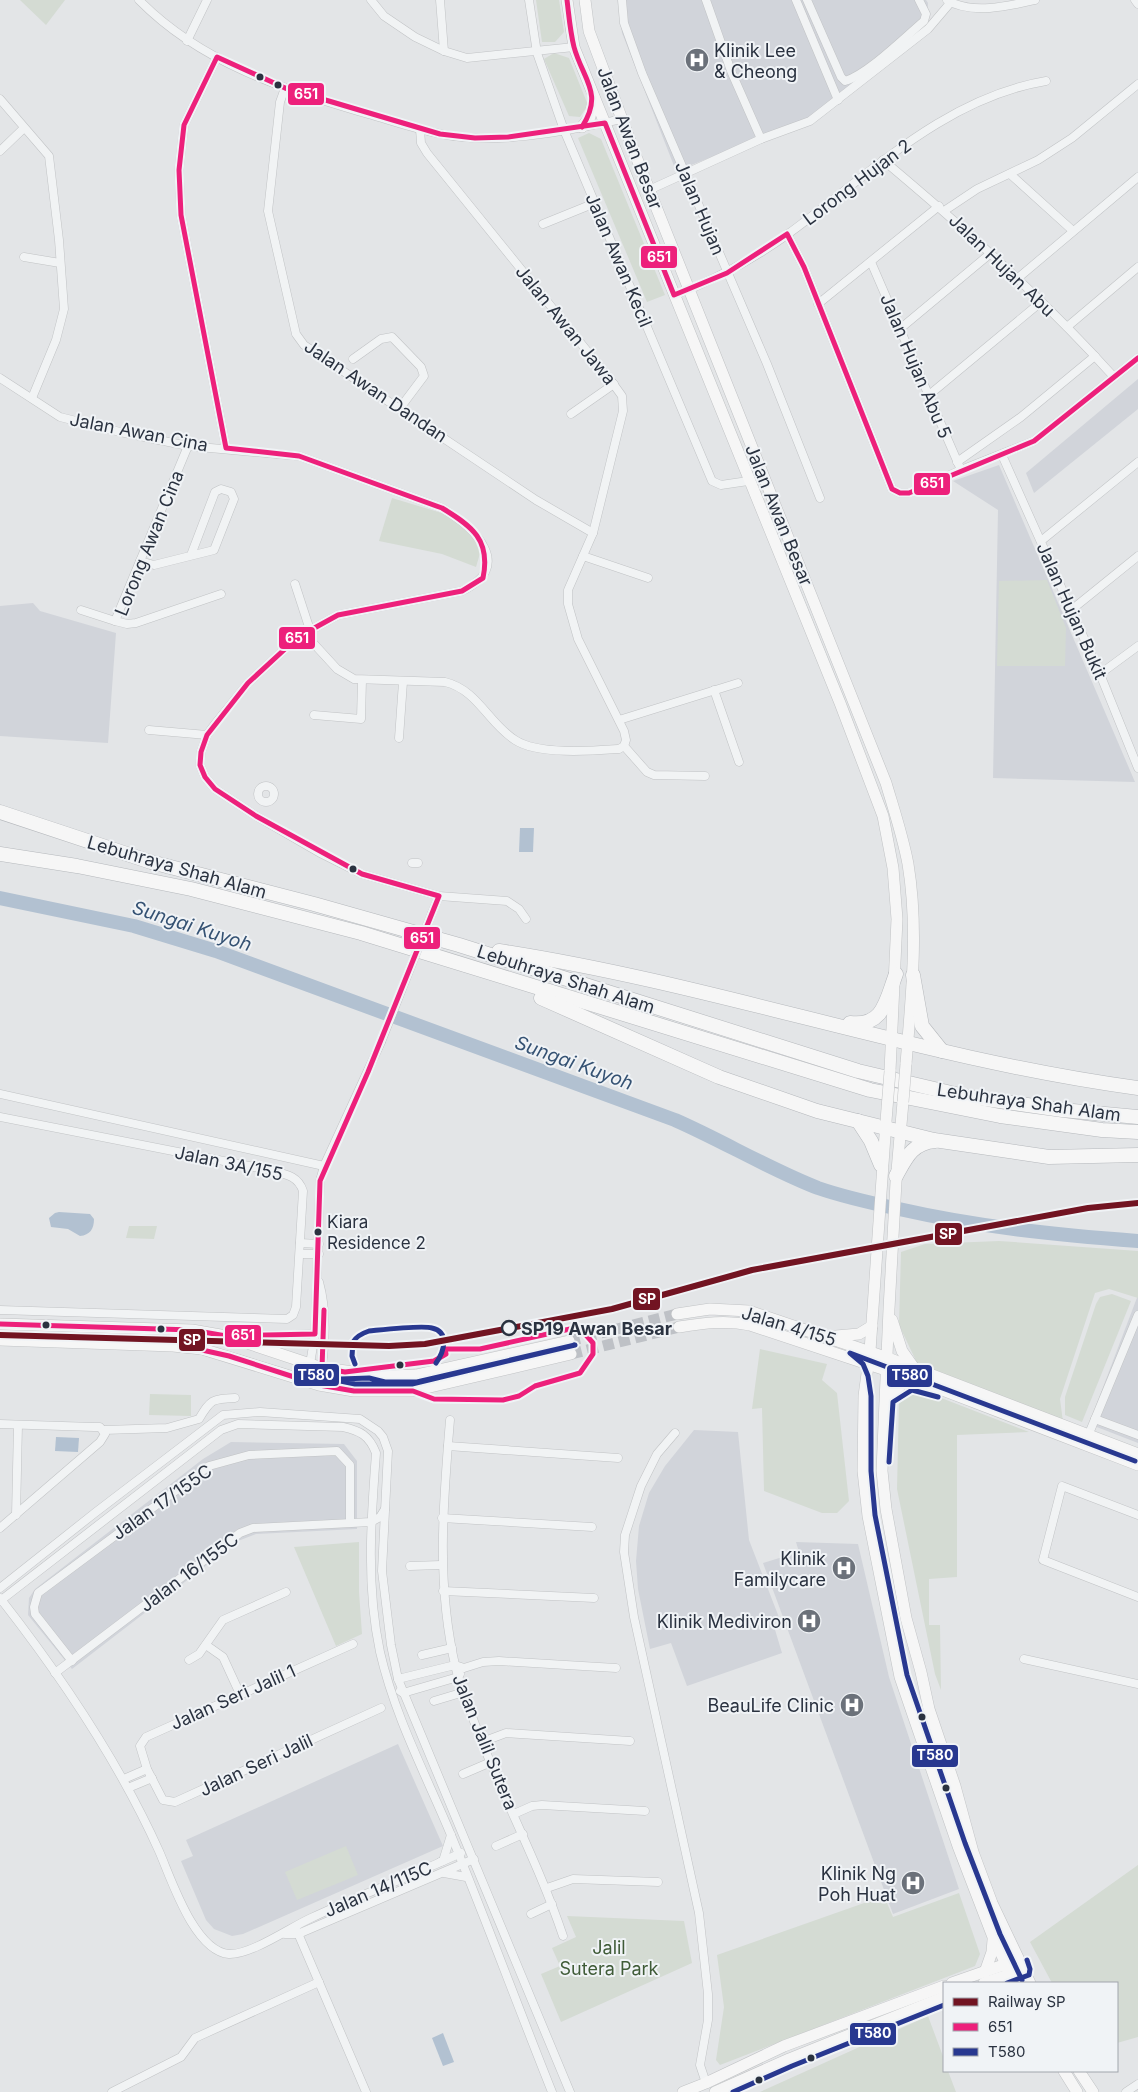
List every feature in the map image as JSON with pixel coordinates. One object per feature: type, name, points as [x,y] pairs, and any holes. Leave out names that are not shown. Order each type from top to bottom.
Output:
[{"type":"highway","name":"Lebuhraya Shah Alam","points":[[0,812],[142,859],[459,945],[858,1071],[964,1096],[1062,1110],[1138,1116]]},
{"type":"highway","name":"Lebuhraya Shah Alam","points":[[0,854],[77,866],[192,889],[362,933],[870,1090],[1000,1116],[1102,1130],[1138,1132]]},
{"type":"highway","points":[[459,945],[558,960],[892,1041],[1031,1072],[1138,1088]]},
{"type":"highway","points":[[454,963],[585,1016],[719,1077],[817,1111],[858,1121],[885,1124],[938,1140],[1049,1157],[1138,1154]]},
{"type":"highway","points":[[799,1017],[860,1024],[874,1020],[881,1011],[896,974]]},
{"type":"highway","points":[[913,975],[922,1026],[942,1052]]},
{"type":"highway","points":[[858,1121],[871,1141],[881,1165]]},
{"type":"highway","points":[[896,1179],[908,1155],[918,1145],[938,1140]]},
{"type":"main road","name":"Jalan Awan Besar","points":[[567,0],[574,48],[806,620],[883,816],[893,868],[897,919],[896,974],[881,1165],[879,1229],[872,1326],[864,1396]]},
{"type":"main road","name":"Jalan Awan Besar","points":[[585,0],[589,31],[649,190],[886,783],[908,867],[913,975],[892,1233],[888,1371],[882,1471],[886,1509],[906,1618],[922,1672],[928,1709],[955,1786],[973,1852],[992,1903],[1030,1982]]},
{"type":"main road","points":[[582,127],[590,117],[595,97]]},
{"type":"main road","points":[[806,620],[813,601]]},
{"type":"main road","name":"Jalan 4/155","points":[[677,1314],[710,1308],[749,1311],[870,1351],[1138,1454]]},
{"type":"main road","points":[[889,1309],[902,1351],[914,1368]]},
{"type":"main road","name":"Jalan 4/155","points":[[680,1327],[713,1322],[733,1322],[750,1325],[919,1381],[1138,1465]]},
{"type":"main road","points":[[0,1324],[192,1330],[226,1336],[316,1366],[364,1374],[416,1376],[569,1341]]},
{"type":"main road","points":[[827,1336],[850,1336],[859,1334],[872,1326]]},
{"type":"main road","points":[[0,1340],[173,1346],[202,1349],[307,1382],[354,1391],[413,1391],[571,1354]]},
{"type":"main road","points":[[843,1357],[857,1369],[861,1377],[864,1396],[863,1471],[868,1516],[878,1577],[900,1676],[958,1846],[993,1937],[1010,1974]]},
{"type":"main road","points":[[886,1399],[903,1384],[919,1381]]},
{"type":"main road","points":[[900,1676],[911,1691],[916,1692],[920,1685],[922,1672]]},
{"type":"main road","points":[[986,1980],[993,1937]]},
{"type":"main road","points":[[963,1982],[986,1980],[1010,1974],[1021,1964]]},
{"type":"main road","points":[[683,2092],[706,2084],[784,2046],[943,1986]]},
{"type":"main road","points":[[715,2092],[943,1997]]},
{"type":"main road","points":[[905,2012],[908,1999]]},
{"type":"main road","points":[[892,2005],[905,2012]]},
{"type":"main road","points":[[1065,2072],[1077,2092]]},
{"type":"main road","points":[[1080,2072],[1093,2092]]},
{"type":"street","points":[[140,0],[157,18],[187,41],[217,57],[285,88],[420,129],[475,138],[508,137],[564,130],[622,119]]},
{"type":"street","points":[[187,41],[207,0]]},
{"type":"street","points":[[371,0],[384,16],[415,37],[444,51],[467,58],[574,48]]},
{"type":"street","points":[[440,0],[444,51]]},
{"type":"street","name":"Jalan Awan Kecil","points":[[529,0],[536,53],[564,130],[712,481],[721,485],[748,480]]},
{"type":"street","name":"Jalan Hujan","points":[[622,0],[624,22],[642,73],[771,372],[820,498]]},
{"type":"street","points":[[706,0],[731,71],[761,139]]},
{"type":"street","points":[[796,0],[838,100]]},
{"type":"street","points":[[807,0],[842,79]]},
{"type":"street","points":[[831,85],[842,79],[853,78],[924,21],[926,14],[919,0]]},
{"type":"street","points":[[649,190],[761,139],[810,121],[928,28],[949,1],[977,8],[1013,5],[1035,0]]},
{"type":"street","points":[[1135,0],[1138,4]]},
{"type":"street","points":[[802,17],[813,12]]},
{"type":"street","points":[[217,57],[184,125],[179,170],[181,215],[226,448]]},
{"type":"street","name":"Lorong Hujan 2","points":[[674,295],[727,273],[787,234],[883,160],[954,113],[999,92],[1021,85],[1046,81]]},
{"type":"street","points":[[818,304],[942,208],[1038,160],[1072,138],[1138,84]]},
{"type":"street","name":"Jalan Awan Dandan","points":[[285,88],[280,102],[268,211],[296,334],[304,345],[536,500],[594,533]]},
{"type":"street","points":[[0,99],[49,156],[64,309],[56,340],[32,398]]},
{"type":"street","points":[[0,151],[24,128]]},
{"type":"street","name":"Jalan Awan Jawa","points":[[420,129],[421,143],[440,170],[622,396],[623,412],[594,533],[568,590],[568,604],[571,620],[595,675],[619,720],[625,743]]},
{"type":"street","name":"Jalan Hujan Abu","points":[[883,160],[942,208],[1018,278],[1114,377]]},
{"type":"street","points":[[1010,174],[1072,230]]},
{"type":"street","points":[[1018,278],[1072,230],[1138,177]]},
{"type":"street","points":[[544,224],[595,203]]},
{"type":"street","points":[[787,234],[797,251],[892,489],[900,493],[909,493],[959,466],[1094,356]]},
{"type":"street","points":[[900,328],[991,253]]},
{"type":"street","points":[[24,257],[60,263]]},
{"type":"street","name":"Jalan Hujan Abu 5","points":[[871,262],[959,466]]},
{"type":"street","points":[[1067,327],[1138,267]]},
{"type":"street","points":[[929,396],[1041,302]]},
{"type":"street","points":[[353,359],[381,340],[392,337],[421,367],[424,376],[400,408]]},
{"type":"street","points":[[959,466],[1002,455],[1034,441],[1138,358]]},
{"type":"street","name":"Jalan Awan Cina","points":[[0,378],[60,417],[188,446],[300,456],[442,508],[460,519],[476,533],[484,546],[487,558],[483,578],[475,585],[462,591],[338,615],[292,640],[248,683],[207,735],[201,752],[200,765],[205,776],[215,789],[256,816],[362,874],[439,896],[507,901],[519,909],[526,919]]},
{"type":"street","points":[[571,414],[614,384]]},
{"type":"street","name":"Lorong Awan Cina","points":[[188,446],[115,621],[127,624],[136,623],[222,594]]},
{"type":"street","name":"Jalan Hujan Bukit","points":[[1002,455],[1070,611],[1100,674],[1138,768]]},
{"type":"street","points":[[1041,541],[1138,462]]},
{"type":"street","points":[[140,561],[154,565],[191,556],[214,550],[234,499],[231,492],[221,489],[215,492],[191,556]]},
{"type":"street","points":[[583,556],[648,578]]},
{"type":"street","points":[[1070,611],[1138,556]]},
{"type":"street","points":[[295,584],[307,631],[337,669],[354,679],[445,682],[458,685],[468,692],[514,739],[524,744],[566,750],[619,749],[625,743],[647,772],[654,775],[705,776]]},
{"type":"street","points":[[81,610],[115,621]]},
{"type":"street","points":[[1100,674],[1138,646]]},
{"type":"street","points":[[314,715],[361,719],[362,680]]},
{"type":"street","points":[[399,738],[403,682]]},
{"type":"street","points":[[619,720],[738,683]]},
{"type":"street","points":[[714,690],[740,762]]},
{"type":"street","points":[[149,730],[207,735]]},
{"type":"street","points":[[256,816],[263,802]]},
{"type":"street","points":[[319,1385],[316,1366],[315,1334],[320,1181],[324,1166],[381,1042],[439,896]]},
{"type":"street","points":[[0,1094],[324,1166]]},
{"type":"street","name":"Jalan 3A/155","points":[[0,1117],[291,1176],[300,1182],[303,1192],[296,1307],[293,1315],[287,1319],[0,1310]]},
{"type":"street","points":[[300,1243],[319,1244]]},
{"type":"street","points":[[300,1254],[319,1254]]},
{"type":"street","points":[[307,1382],[316,1366],[324,1298],[318,1280]]},
{"type":"street","points":[[1088,1436],[1138,1315]]},
{"type":"street","points":[[226,1336],[315,1334]]},
{"type":"street","points":[[0,1424],[94,1427],[104,1432],[168,1428],[199,1419],[209,1402],[215,1399],[235,1398]]},
{"type":"street","points":[[0,1588],[206,1427],[223,1416],[260,1412],[352,1417],[367,1422],[383,1437],[388,1451],[382,1571],[386,1608],[400,1691],[433,1760],[570,2092]]},
{"type":"street","points":[[1095,1419],[1138,1435]]},
{"type":"street","name":"Jalan Jalil Sutera","points":[[450,1420],[442,1518],[441,1565],[442,1591],[455,1665],[482,1742],[547,1888],[563,1936]]},
{"type":"street","points":[[16,1515],[18,1425]]},
{"type":"street","points":[[298,1934],[285,1934],[232,1954],[218,1951],[199,1933],[183,1906],[124,1779],[56,1673],[1,1600],[221,1430],[232,1426],[343,1427],[364,1434],[370,1439],[376,1452],[370,1572],[380,1651],[388,1681],[410,1744],[451,1835],[552,2092]]},
{"type":"street","points":[[0,1528],[100,1442],[104,1432]]},
{"type":"street","points":[[675,1433],[657,1454],[641,1486],[625,1534],[624,1552],[634,1617],[699,1913],[708,1994],[708,2020],[700,2065],[706,2084]]},
{"type":"street","points":[[448,1446],[618,1458]]},
{"type":"street","name":"Jalan 17/155C","points":[[72,1661],[35,1614],[34,1607],[38,1594],[209,1466],[250,1455],[337,1451],[350,1466],[350,1522]]},
{"type":"street","points":[[1138,1515],[1062,1486],[1043,1560],[1138,1597]]},
{"type":"street","points":[[371,1522],[380,1517],[385,1510]]},
{"type":"street","points":[[442,1518],[592,1527]]},
{"type":"street","points":[[371,1522],[383,1544]]},
{"type":"street","name":"Jalan 16/155C","points":[[56,1673],[240,1532],[253,1528],[371,1522]]},
{"type":"street","points":[[410,1566],[441,1565]]},
{"type":"street","points":[[442,1591],[594,1598]]},
{"type":"street","points":[[189,1660],[199,1654],[223,1620],[286,1592]]},
{"type":"street","name":"Jalan Seri Jalil 1","points":[[147,1769],[140,1746],[146,1737],[353,1644]]},
{"type":"street","points":[[206,1645],[223,1657],[240,1694]]},
{"type":"street","points":[[422,1655],[452,1648]]},
{"type":"street","points":[[1024,1660],[1138,1684]]},
{"type":"street","points":[[398,1679],[455,1665],[464,1668],[491,1661],[616,1668]]},
{"type":"street","points":[[394,1701],[400,1691],[458,1677],[464,1668]]},
{"type":"street","points":[[388,1681],[400,1691]]},
{"type":"street","points":[[434,1701],[464,1692]]},
{"type":"street","name":"Jalan Seri Jalil","points":[[147,1769],[163,1800],[175,1802],[381,1708]]},
{"type":"street","points":[[482,1742],[506,1733],[630,1741]]},
{"type":"street","points":[[463,1774],[491,1762]]},
{"type":"street","points":[[124,1779],[147,1769]]},
{"type":"street","points":[[128,1788],[152,1778]]},
{"type":"street","points":[[514,1814],[532,1806],[542,1805],[645,1811]]},
{"type":"street","points":[[496,1846],[523,1834]]},
{"type":"street","points":[[436,1864],[443,1861],[451,1835]]},
{"type":"street","name":"Jalan 14/115C","points":[[285,1934],[295,1926],[469,1849]]},
{"type":"street","name":"Jalan 14/115C","points":[[298,1934],[474,1859]]},
{"type":"street","points":[[442,1873],[466,1877]]},
{"type":"street","points":[[547,1888],[573,1879],[658,1882]]},
{"type":"street","points":[[531,1914],[552,1904]]},
{"type":"street","points":[[295,1926],[366,2092]]},
{"type":"street","points":[[112,2092],[181,2057],[195,2038],[319,1982]]},
{"type":"street","points":[[1126,2092],[1138,2084]]},
{"type":"shaded area","points":[[618,0],[926,0],[928,3],[927,24],[810,118],[676,171],[622,33]]},
{"type":"shaded area","points":[[1138,379],[1138,409],[1034,493],[1026,473]]},
{"type":"shaded area","points":[[999,465],[1135,782],[993,778],[998,510],[953,481]]},
{"type":"shaded area","points":[[33,603],[40,611],[116,633],[108,743],[0,736],[0,606]]},
{"type":"shaded area","points":[[1138,1295],[1138,1443],[1089,1424]]},
{"type":"shaded area","points":[[694,1430],[738,1432],[749,1540],[780,1620],[773,1623],[782,1653],[687,1686],[671,1643],[650,1649],[638,1589],[636,1561],[639,1526],[649,1493],[665,1466]]},
{"type":"shaded area","points":[[231,1442],[344,1444],[357,1461],[357,1529],[256,1534],[238,1541],[72,1669],[28,1615],[29,1598],[35,1589],[203,1459]]},
{"type":"shaded area","points":[[796,1542],[858,1544],[889,1677],[959,1889],[893,1914],[763,1563],[799,1552]]},
{"type":"shaded area","points":[[398,1744],[443,1846],[243,1934],[232,1936],[214,1929],[206,1920],[181,1861],[193,1856],[186,1840]]},
{"type":"green space","points":[[20,0],[65,0],[46,25]]},
{"type":"green space","points":[[536,0],[559,0],[564,32],[555,42],[542,42]]},
{"type":"green space","points":[[554,53],[569,58],[588,105],[580,117],[569,116],[544,59]]},
{"type":"green space","points":[[589,133],[601,139],[665,295],[647,302],[578,138]]},
{"type":"green space","points":[[392,498],[445,514],[475,536],[481,550],[476,567],[442,554],[379,541]]},
{"type":"green space","points":[[1047,580],[1066,628],[1065,666],[997,666],[999,581]]},
{"type":"green space","points":[[129,1226],[157,1226],[154,1239],[126,1238]]},
{"type":"green space","points":[[999,1241],[1138,1251],[1138,1298],[1109,1289],[1095,1293],[1060,1399],[1063,1422],[918,1365],[899,1325],[901,1252],[925,1244]]},
{"type":"green space","points":[[1112,1294],[1131,1301],[1082,1422],[1065,1415],[1065,1397],[1096,1304],[1100,1297]]},
{"type":"green space","points":[[760,1349],[827,1364],[822,1380],[837,1393],[849,1501],[837,1513],[822,1513],[764,1491],[762,1408],[752,1409]]},
{"type":"green space","points":[[913,1387],[1029,1432],[957,1435],[957,1577],[929,1579],[929,1625],[940,1625],[941,1690],[935,1674],[897,1489],[899,1401]]},
{"type":"green space","points":[[150,1394],[191,1395],[191,1416],[149,1415]]},
{"type":"green space","points":[[359,1542],[359,1592],[362,1634],[336,1646],[294,1547]]},
{"type":"green space","points":[[346,1846],[358,1875],[297,1900],[285,1872]]},
{"type":"green space","points":[[1138,1865],[1138,2037],[1118,2043],[1118,1982],[1051,1982],[1030,1942]]},
{"type":"green space","points":[[959,1893],[980,1954],[975,1966],[720,2065],[716,2060],[724,2007],[717,1955],[884,1896],[893,1917]]},
{"type":"green space","name":"Jalil Sutera Park","points":[[567,1916],[684,1921],[692,1963],[561,2022],[541,1974],[560,1966],[552,1948],[576,1937]]},
{"type":"green space","points":[[928,2016],[943,2056],[943,2072],[948,2072],[956,2092],[760,2092]]},
{"type":"water","points":[[520,828],[534,828],[533,852],[519,852]]},
{"type":"water","points":[[59,1212],[90,1214],[94,1219],[92,1229],[89,1233],[80,1236],[68,1229],[51,1227],[49,1218]]},
{"type":"water","points":[[56,1437],[79,1438],[78,1452],[55,1451]]},
{"type":"water","points":[[443,2033],[454,2062],[443,2066],[432,2038]]},
{"type":"waterway","name":"Sungai Kuyoh","points":[[0,898],[134,926],[216,951],[675,1120],[818,1188],[868,1202],[988,1225],[1048,1233],[1138,1241]]},
{"type":"tunnel","points":[[569,1341],[677,1314]]},
{"type":"tunnel","points":[[571,1354],[679,1327]]},
{"type":"rail line","name":"SP","points":[[0,1335],[389,1346],[425,1344],[612,1309],[752,1270],[1088,1208],[1138,1203]]},
{"type":"transit line","name":"651","points":[[567,0],[574,47],[592,95],[588,115],[582,127]]},
{"type":"transit line","name":"651","points":[[0,1324],[192,1330],[226,1336],[315,1334],[320,1181],[368,1072],[439,896],[362,874],[256,816],[215,789],[205,777],[200,765],[201,752],[207,735],[248,683],[298,637],[338,615],[462,591],[483,578],[485,565],[484,554],[477,536],[462,521],[442,508],[299,456],[226,448],[181,215],[179,170],[184,125],[217,57],[285,88],[440,134],[475,138],[508,137],[605,123],[674,295],[727,273],[787,234],[804,267],[892,489],[900,493],[909,493],[1034,441],[1138,358]]},
{"type":"transit line","name":"651","points":[[193,1348],[229,1356],[319,1385],[354,1391],[413,1391],[434,1399],[503,1400],[519,1396],[535,1386],[580,1373],[593,1354],[593,1343],[579,1327],[480,1349],[445,1349],[446,1354],[434,1361],[345,1372],[322,1368],[324,1310]]},
{"type":"transit line","name":"T580","points":[[355,1364],[352,1356],[353,1342],[362,1334],[369,1331],[419,1327],[438,1330],[443,1338],[443,1348],[436,1363]]},
{"type":"transit line","name":"T580","points":[[575,1345],[412,1384],[355,1384],[316,1376],[317,1374],[341,1379],[369,1378],[385,1382],[417,1382],[575,1345]]},
{"type":"transit line","name":"T580","points":[[1022,1980],[1000,1934],[965,1843],[907,1675],[875,1515],[871,1471],[871,1396],[868,1376],[863,1364],[850,1353],[1135,1461]]},
{"type":"transit line","name":"T580","points":[[889,1462],[893,1402],[912,1390],[938,1397]]},
{"type":"transit line","name":"T580","points":[[1010,1982],[1029,1975],[1030,1969],[1027,1960]]},
{"type":"transit line","name":"T580","points":[[733,2092],[792,2066],[943,2005]]},
{"type":"place","name":"Klinik Lee & Cheong","points":[[697,60]]},
{"type":"place","name":"Kiara Residence 2","points":[[318,1232]]},
{"type":"place","name":"SP19 Awan Besar","points":[[509,1328]]},
{"type":"place","name":"Klinik Familycare","points":[[844,1568]]},
{"type":"place","name":"Klinik Mediviron","points":[[809,1621]]},
{"type":"place","name":"BeauLife Clinic","points":[[852,1705]]},
{"type":"place","name":"Klinik Ng Poh Huat","points":[[913,1883]]}]
